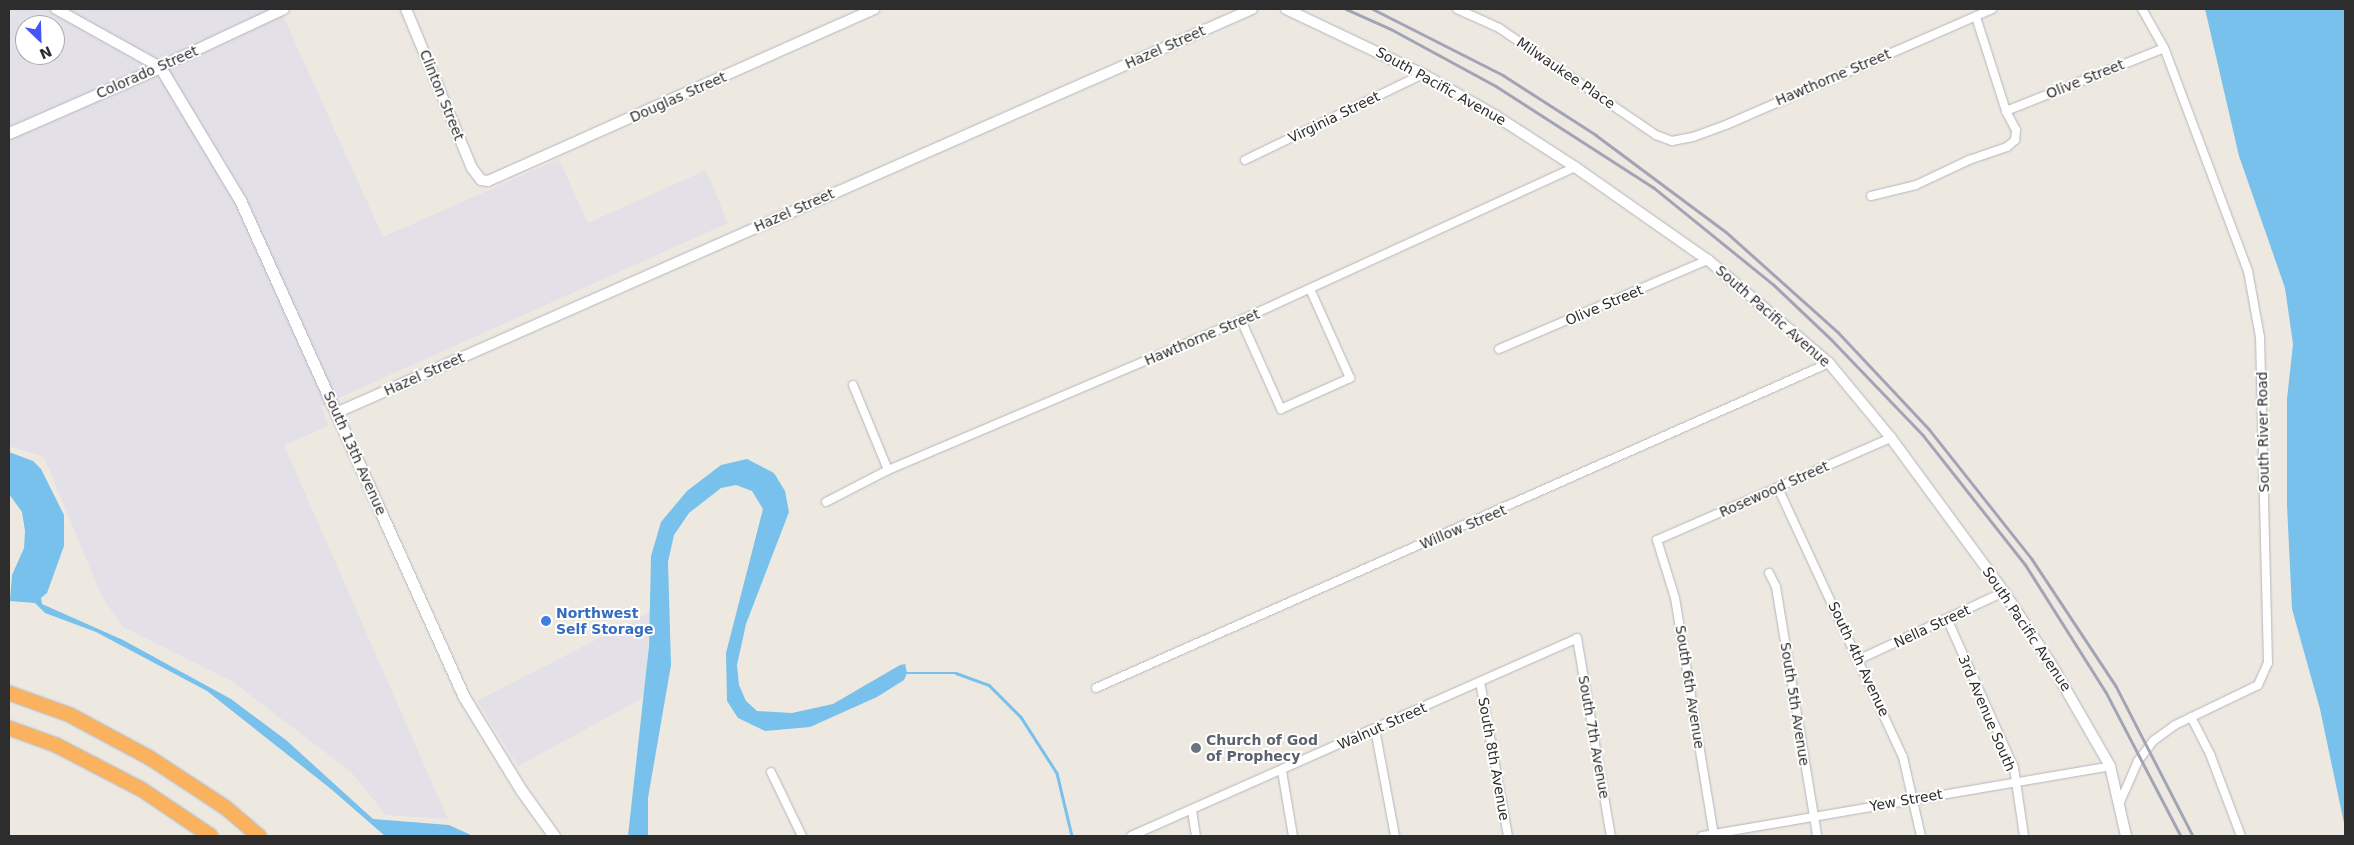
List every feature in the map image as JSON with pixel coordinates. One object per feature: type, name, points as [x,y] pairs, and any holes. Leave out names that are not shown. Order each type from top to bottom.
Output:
[{"type":"highway","points":[[9,694],[70,715],[150,758],[226,808],[259,836]]},
{"type":"highway","points":[[9,728],[56,745],[141,789],[211,836]]},
{"type":"main road","name":"Colorado Street","points":[[9,133],[160,67]]},
{"type":"main road","name":"South 13th Avenue","points":[[160,67],[240,200],[338,412],[464,697],[521,790],[554,836]]},
{"type":"street","points":[[56,9],[160,67]]},
{"type":"street","name":"Colorado Street","points":[[160,67],[284,9]]},
{"type":"street","name":"Clinton Street","points":[[406,9],[472,168],[482,180]]},
{"type":"street","name":"Douglas Street","points":[[482,180],[494,180],[874,9]]},
{"type":"street","name":"Hazel Street","points":[[338,412],[1252,9]]},
{"type":"street","name":"South Pacific Avenue","points":[[1286,9],[1423,74],[1496,116],[1575,167],[1708,260],[1829,363],[1891,438],[2004,592],[2050,662],[2110,766],[2120,802],[2126,836]]},
{"type":"street","name":"Milwaukee Place","points":[[1458,9],[1499,28],[1656,135],[1672,141]]},
{"type":"street","name":"Hawthorne Street","points":[[1672,141],[1693,137],[1728,124],[1992,9]]},
{"type":"street","name":"South River Road","points":[[2120,802],[2144,751],[2163,733],[2191,717],[2258,685],[2268,663],[2260,338],[2248,271],[2164,48],[2142,9]]},
{"type":"street","points":[[1871,196],[1916,184],[1969,160],[2007,147],[2016,135],[2006,111],[1976,17]]},
{"type":"street","name":"Olive Street","points":[[2006,111],[2164,48]]},
{"type":"street","name":"Virginia Street","points":[[1245,160],[1423,74]]},
{"type":"street","name":"Hawthorne Street","points":[[826,502],[888,470],[1241,320],[1575,167]]},
{"type":"street","name":"Olive Street","points":[[1499,349],[1708,260]]},
{"type":"street","points":[[1241,320],[1281,409],[1350,378],[1310,289]]},
{"type":"street","name":"Willow Street","points":[[1096,688],[1829,363]]},
{"type":"street","points":[[853,385],[888,470]]},
{"type":"street","name":"Rosewood Street","points":[[1657,540],[1891,438]]},
{"type":"street","name":"South 4th Avenue","points":[[1778,488],[1860,659],[1903,757],[1921,836]]},
{"type":"street","name":"South 6th Avenue","points":[[1657,540],[1675,598],[1714,835]]},
{"type":"street","name":"South 5th Avenue","points":[[1769,573],[1776,587],[1817,836]]},
{"type":"street","name":"Nella Street","points":[[1860,659],[1948,621],[2004,592]]},
{"type":"street","name":"3rd Avenue South","points":[[1948,621],[2014,768],[2024,836]]},
{"type":"street","name":"Walnut Street","points":[[1131,836],[1192,811],[1577,638]]},
{"type":"street","name":"South 7th Avenue","points":[[1577,638],[1612,836]]},
{"type":"street","name":"South 8th Avenue","points":[[1480,682],[1508,836]]},
{"type":"street","points":[[2191,717],[2210,754],[2241,836]]},
{"type":"street","points":[[1375,729],[1395,836]]},
{"type":"street","name":"Yew Street","points":[[1702,836],[2110,766]]},
{"type":"street","points":[[1282,771],[1293,836]]},
{"type":"street","points":[[771,772],[802,836]]},
{"type":"street","points":[[1192,811],[1196,836]]},
{"type":"shaded area","points":[[9,9],[280,9],[383,237],[559,159],[588,223],[706,170],[728,223],[321,406],[329,426],[284,445],[448,819],[386,815],[351,772],[233,682],[123,627],[102,597],[44,457],[9,446]]},
{"type":"shaded area","points":[[650,612],[645,697],[518,766],[477,701]]},
{"type":"water","points":[[2205,9],[2345,9],[2345,828],[2320,709],[2292,609],[2287,505],[2287,399],[2293,344],[2285,288],[2239,156]]},
{"type":"water","points":[[9,452],[33,461],[41,469],[64,515],[64,546],[47,593],[41,598],[42,604],[123,640],[231,699],[286,740],[373,819],[449,825],[473,836],[385,836],[331,789],[207,691],[96,632],[45,613],[35,603],[10,601],[12,575],[24,548],[25,531],[22,512],[9,494]]},
{"type":"water","points":[[747,459],[774,473],[785,491],[789,512],[746,624],[737,665],[739,685],[746,701],[757,711],[792,713],[833,704],[900,665],[905,664],[907,673],[904,680],[877,697],[810,727],[765,731],[738,718],[727,701],[726,653],[763,509],[752,491],[736,485],[721,488],[689,513],[674,535],[668,562],[671,665],[648,798],[648,836],[628,836],[649,646],[651,556],[661,522],[687,491],[721,465]]},
{"type":"waterway","points":[[907,673],[956,673],[989,685],[1021,717],[1057,773],[1072,836]]},
{"type":"railway","points":[[1346,9],[1391,29],[1496,86],[1653,187],[1774,285],[1831,339],[1923,435],[2025,564],[2106,692],[2181,836]]},
{"type":"railway","points":[[1373,9],[1503,75],[1596,135],[1725,231],[1838,332],[1929,429],[2032,559],[2116,686],[2193,836]]},
{"type":"place","name":"Northwest Self Storage","points":[[546,621]]},
{"type":"place","name":"Church of God of Prophecy","points":[[1196,748]]}]
